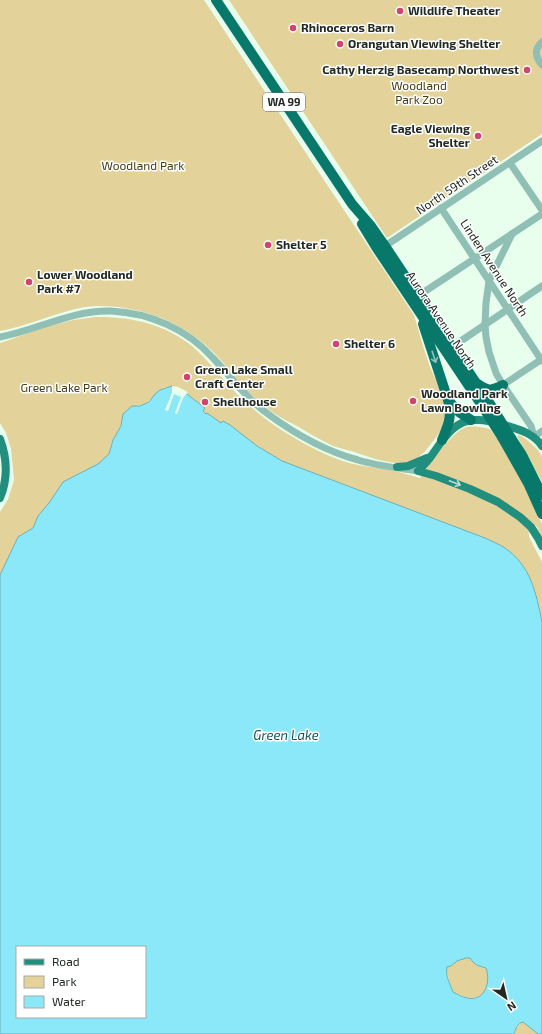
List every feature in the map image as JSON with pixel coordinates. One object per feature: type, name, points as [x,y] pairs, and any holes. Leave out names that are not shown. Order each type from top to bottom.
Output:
[{"type":"highway","name":"Aurora Avenue North","points":[[216,0],[352,204],[367,221],[385,246],[494,410],[542,514]]},
{"type":"highway","name":"Aurora Avenue North","points":[[352,204],[364,229],[483,407],[522,455],[542,494]]},
{"type":"highway","points":[[416,308],[430,342],[450,409],[450,416],[442,440]]},
{"type":"highway","points":[[476,382],[490,390],[503,385]]},
{"type":"highway","points":[[448,400],[459,412],[471,420]]},
{"type":"main road","points":[[542,446],[534,437],[522,430],[484,420],[466,421],[455,427],[447,434],[418,471],[470,489],[498,502],[520,517],[531,527],[542,546]]},
{"type":"main road","points":[[0,439],[6,466],[5,482],[0,498]]},
{"type":"main road","points":[[397,467],[408,466],[431,456]]},
{"type":"street","points":[[542,42],[538,46],[536,54],[542,65]]},
{"type":"street","name":"North 59th Street","points":[[385,246],[542,141]]},
{"type":"street","points":[[510,162],[542,210]]},
{"type":"street","name":"Linden Avenue North","points":[[441,208],[542,360]]},
{"type":"street","points":[[418,296],[542,214]]},
{"type":"street","points":[[512,234],[489,281],[486,303],[486,337],[496,373],[531,426],[534,437],[542,431]]},
{"type":"street","points":[[452,347],[542,286]]},
{"type":"street","points":[[0,337],[55,320],[88,312],[116,311],[137,314],[150,318],[176,329],[198,344],[213,358],[249,398],[266,413],[302,436],[352,459],[418,471]]},
{"type":"street","points":[[503,385],[542,360]]},
{"type":"green space","name":"Woodland Park","points":[[0,0],[204,0],[414,315],[431,370],[444,399],[446,411],[446,417],[442,427],[425,452],[411,461],[394,463],[339,448],[316,437],[265,407],[238,382],[219,358],[196,337],[169,321],[150,314],[118,307],[85,307],[0,331]]},
{"type":"green space","name":"Woodland Park Zoo","points":[[229,0],[542,0],[542,134],[387,238]]},
{"type":"green space","name":"Green Lake Park","points":[[95,317],[134,320],[158,327],[181,338],[198,351],[236,393],[264,418],[311,447],[346,462],[394,471],[420,478],[440,450],[458,431],[470,427],[482,427],[491,430],[504,448],[542,524],[542,537],[537,527],[528,519],[529,537],[542,562],[542,622],[535,591],[527,572],[514,555],[505,548],[485,538],[282,461],[221,424],[207,413],[206,414],[203,411],[205,408],[187,394],[172,386],[162,389],[146,403],[138,406],[132,406],[113,440],[109,454],[98,464],[63,482],[38,516],[33,528],[18,537],[0,575],[0,512],[8,499],[14,480],[11,449],[6,433],[0,423],[0,343],[46,327],[73,320]]},
{"type":"green space","points":[[519,435],[532,444],[542,457],[542,482],[517,436]]},
{"type":"green space","points":[[466,958],[470,958],[479,966],[486,968],[488,983],[486,989],[478,997],[466,997],[455,993],[450,984],[447,967]]},
{"type":"green space","points":[[521,1022],[528,1025],[538,1034],[515,1034],[516,1029]]},
{"type":"water","name":"Green Lake","points":[[172,386],[187,394],[205,408],[203,411],[206,414],[207,413],[221,423],[223,421],[230,425],[257,446],[282,461],[485,538],[505,548],[514,555],[527,572],[535,591],[542,622],[542,1034],[538,1034],[523,1022],[518,1025],[514,1034],[0,1034],[0,575],[18,537],[33,528],[38,516],[63,482],[98,464],[109,454],[113,440],[121,426],[123,414],[132,406],[140,406],[149,402],[160,390]],"holes":[[[470,958],[479,966],[486,968],[488,979],[487,985],[482,994],[478,997],[465,998],[453,992],[447,976],[447,967],[451,966],[457,961]]]},
{"type":"pier","points":[[172,386],[188,392],[183,398],[177,414],[175,413],[181,397],[174,394],[168,411],[165,410],[172,393]]},
{"type":"place","name":"Wildlife Theater","points":[[400,11]]},
{"type":"place","name":"Rhinoceros Barn","points":[[293,28]]},
{"type":"place","name":"Orangutan Viewing Shelter","points":[[340,44]]},
{"type":"place","name":"Cathy Herzig Basecamp Northwest","points":[[527,70]]},
{"type":"place","name":"Eagle Viewing Shelter","points":[[478,136]]},
{"type":"place","name":"Shelter 5","points":[[268,245]]},
{"type":"place","name":"Lower Woodland Park #7","points":[[29,282]]},
{"type":"place","name":"Shelter 6","points":[[336,344]]},
{"type":"place","name":"Green Lake Small Craft Center","points":[[187,377]]},
{"type":"place","name":"Woodland Park Lawn Bowling","points":[[413,401]]},
{"type":"place","name":"Shellhouse","points":[[205,402]]}]
